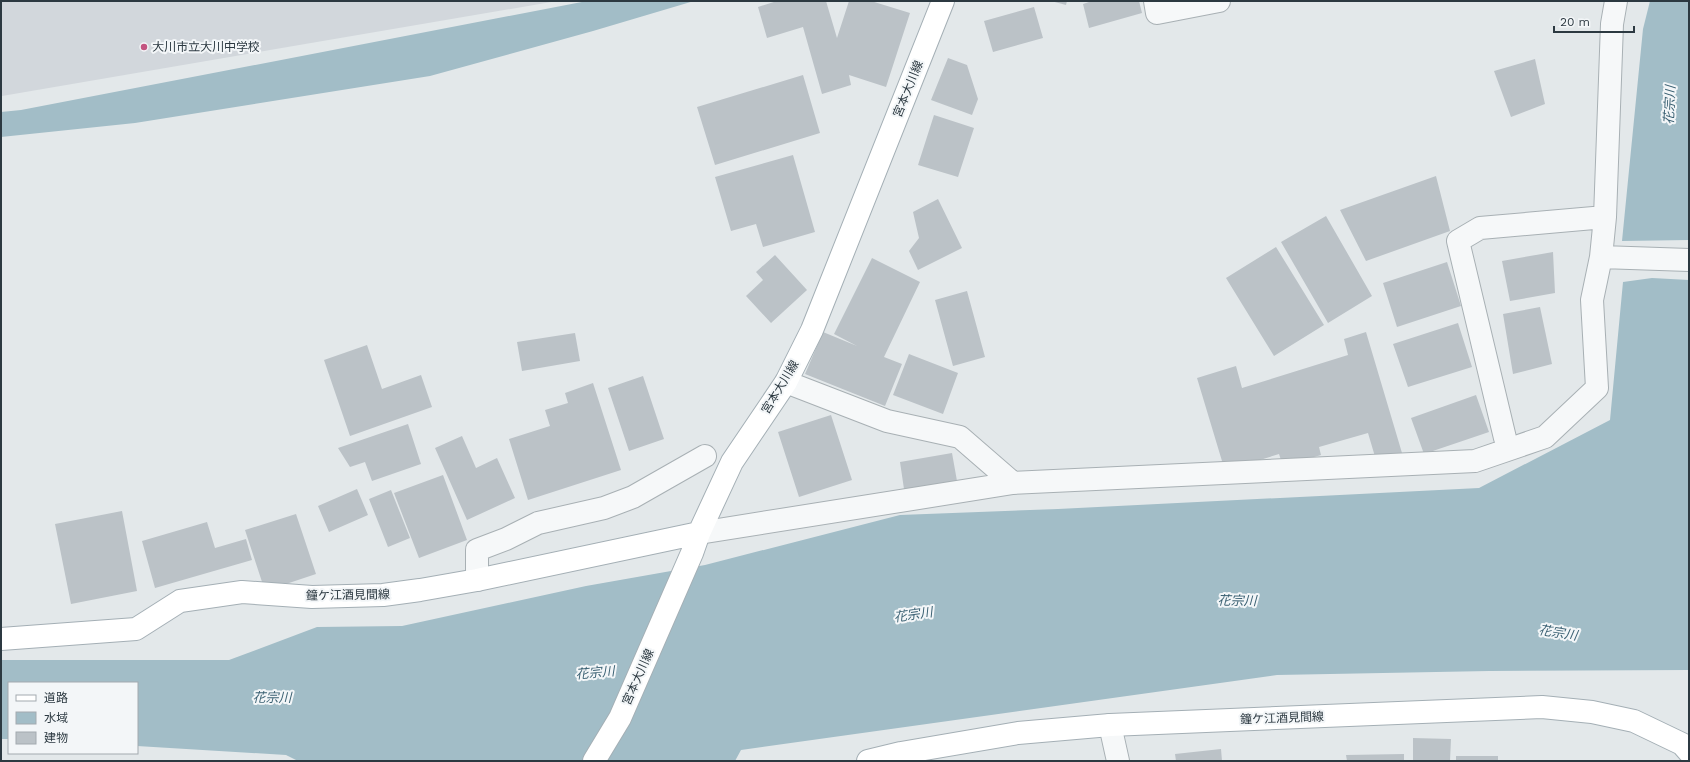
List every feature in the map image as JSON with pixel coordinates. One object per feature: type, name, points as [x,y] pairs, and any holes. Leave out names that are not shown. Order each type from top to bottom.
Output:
[{"type":"main road","name":"宮本大川線","points":[[594,761],[620,718],[692,553],[699,533],[732,462],[786,382],[812,330],[943,1]]},
{"type":"main road","name":"鐘ケ江酒見間線","points":[[1,639],[136,629],[180,601],[242,592],[312,596],[383,595],[420,590],[477,580],[699,533]]},
{"type":"main road","name":"鐘ケ江酒見間線","points":[[868,761],[901,753],[927,755],[1018,733],[1110,725],[1542,707],[1592,712],[1634,721],[1682,744],[1689,752]]},
{"type":"street","points":[[1155,1],[1157,13],[1219,1]]},
{"type":"street","points":[[699,533],[1014,483],[1475,461],[1545,437],[1597,388],[1592,300],[1601,257],[1605,217],[1612,24],[1616,1]]},
{"type":"street","points":[[1505,438],[1458,241],[1480,228],[1605,217]]},
{"type":"street","points":[[1601,257],[1689,260]]},
{"type":"street","points":[[786,382],[887,420],[960,437],[1014,483]]},
{"type":"street","points":[[477,580],[477,550],[506,539],[538,523],[604,508],[633,497],[705,456]]},
{"type":"street","points":[[1110,725],[1118,761]]},
{"type":"shaded area","name":"大川市立大川中学校","points":[[1,1],[557,1],[2,96]]},
{"type":"water","points":[[587,1],[694,1],[593,31],[430,76],[135,123],[1,137],[1,112],[21,110]]},
{"type":"water","name":"花宗川","points":[[1650,1],[1689,1],[1689,240],[1622,241],[1643,29]]},
{"type":"water","name":"花宗川","points":[[1652,278],[1689,280],[1689,670],[1489,671],[1277,675],[741,750],[735,761],[298,761],[286,755],[138,746],[138,682],[8,682],[8,739],[1,739],[1,660],[229,660],[317,627],[402,626],[586,586],[705,565],[900,515],[1058,509],[1479,488],[1610,420],[1623,282]]},
{"type":"building","points":[[777,1],[826,1],[837,38],[849,1],[871,1],[910,13],[886,87],[849,75],[851,85],[822,94],[803,27],[767,38],[758,7]]},
{"type":"building","points":[[1051,1],[1067,1],[1066,5]]},
{"type":"building","points":[[1092,1],[1139,1],[1142,13],[1089,28],[1083,4]]},
{"type":"building","points":[[1034,7],[1043,38],[993,52],[984,21]]},
{"type":"building","points":[[948,58],[967,65],[978,99],[972,115],[931,100]]},
{"type":"building","points":[[1535,59],[1545,104],[1511,117],[1494,71]]},
{"type":"building","points":[[803,75],[820,133],[715,165],[697,107]]},
{"type":"building","points":[[934,115],[974,128],[958,177],[918,165]]},
{"type":"building","points":[[793,155],[815,232],[763,247],[756,224],[731,231],[715,177]]},
{"type":"building","points":[[1436,176],[1450,231],[1366,261],[1340,210]]},
{"type":"building","points":[[938,199],[962,248],[918,270],[909,251],[919,238],[913,212]]},
{"type":"building","points":[[1326,216],[1372,296],[1328,323],[1281,242]]},
{"type":"building","points":[[1276,247],[1324,325],[1274,356],[1226,278]]},
{"type":"building","points":[[1553,252],[1555,293],[1510,301],[1502,261]]},
{"type":"building","points":[[775,255],[807,290],[771,323],[746,296],[763,280],[756,272]]},
{"type":"building","points":[[872,258],[920,282],[884,357],[902,364],[885,406],[805,374],[823,332],[857,346],[834,334]]},
{"type":"building","points":[[1447,262],[1461,306],[1397,327],[1383,283]]},
{"type":"building","points":[[967,291],[985,357],[953,366],[935,300]]},
{"type":"building","points":[[1540,307],[1552,364],[1513,374],[1503,314]]},
{"type":"building","points":[[1458,323],[1472,367],[1408,387],[1393,344]]},
{"type":"building","points":[[1366,332],[1402,453],[1376,460],[1368,433],[1319,447],[1321,455],[1283,466],[1279,454],[1225,471],[1197,378],[1236,366],[1242,388],[1348,355],[1344,339]]},
{"type":"building","points":[[575,333],[580,361],[522,371],[517,342]]},
{"type":"building","points":[[367,345],[382,389],[421,375],[432,407],[350,436],[324,360]]},
{"type":"building","points":[[909,354],[958,373],[943,414],[893,395]]},
{"type":"building","points":[[643,376],[664,439],[629,451],[608,388]]},
{"type":"building","points":[[593,383],[621,470],[528,500],[509,439],[550,426],[545,410],[568,403],[565,393]]},
{"type":"building","points":[[1476,395],[1489,432],[1424,454],[1411,418]]},
{"type":"building","points":[[831,415],[852,480],[799,497],[778,432]]},
{"type":"building","points":[[408,424],[421,464],[372,481],[365,462],[350,467],[338,448]]},
{"type":"building","points":[[462,436],[476,468],[497,458],[515,498],[467,520],[435,448]]},
{"type":"building","points":[[952,453],[957,481],[904,489],[900,462]]},
{"type":"building","points":[[443,475],[467,540],[419,558],[394,493]]},
{"type":"building","points":[[357,489],[368,515],[329,532],[318,506]]},
{"type":"building","points":[[391,490],[410,538],[388,547],[369,499]]},
{"type":"building","points":[[122,511],[137,591],[71,604],[55,524]]},
{"type":"building","points":[[296,514],[316,574],[265,591],[245,530]]},
{"type":"building","points":[[207,522],[215,548],[246,539],[252,560],[155,588],[142,541]]},
{"type":"building","points":[[1413,738],[1451,739],[1450,761],[1413,761]]},
{"type":"building","points":[[1221,749],[1222,761],[1176,761],[1175,754]]},
{"type":"building","points":[[1404,754],[1404,761],[1347,761],[1346,755]]},
{"type":"building","points":[[1456,756],[1498,756],[1498,761],[1456,761]]},
{"type":"place","name":"大川市立大川中学校","points":[[144,47]]}]
